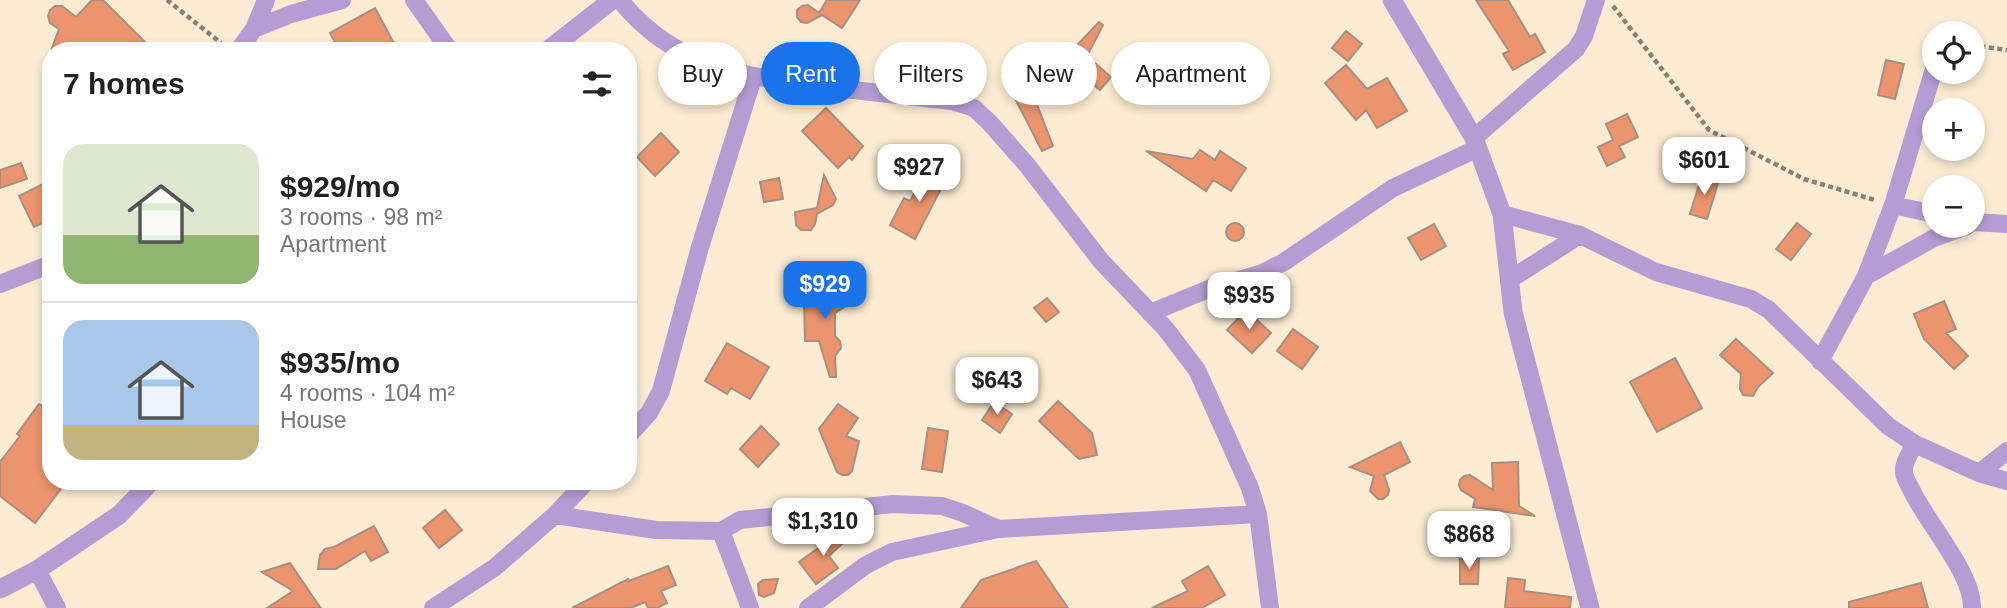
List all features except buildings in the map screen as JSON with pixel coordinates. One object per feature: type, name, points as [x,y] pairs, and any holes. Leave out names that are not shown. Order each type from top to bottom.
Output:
[{"type":"street","points":[[245,42],[254,29],[266,0]]},
{"type":"street","points":[[254,29],[291,14],[342,0]]},
{"type":"street","points":[[414,0],[444,42]]},
{"type":"street","points":[[558,42],[612,0]]},
{"type":"street","points":[[620,0],[636,20],[658,38],[692,58],[753,78],[952,101],[974,108],[1027,165],[1101,261],[1173,338],[1197,370],[1250,488],[1258,514],[1270,608]]},
{"type":"street","points":[[1392,0],[1474,138],[1502,214],[1513,312],[1590,608]]},
{"type":"street","points":[[1474,138],[1576,49],[1584,36],[1596,0]]},
{"type":"street","points":[[637,427],[649,414],[661,391],[700,247],[753,78]]},
{"type":"street","points":[[1820,361],[1866,276],[1893,205],[1929,84]]},
{"type":"street","points":[[1150,313],[1211,288],[1260,274],[1284,262],[1393,188],[1476,149],[1474,138]]},
{"type":"street","points":[[1893,205],[1922,211]]},
{"type":"street","points":[[1502,214],[1580,234],[1656,272],[1751,299],[1769,310],[1888,426],[1915,444],[2007,481]]},
{"type":"street","points":[[1985,224],[2007,224]]},
{"type":"street","points":[[1509,280],[1580,234]]},
{"type":"street","points":[[1866,276],[1934,238]]},
{"type":"street","points":[[0,284],[42,268]]},
{"type":"street","points":[[1915,444],[1903,470],[1905,477],[1951,554],[1972,599],[1972,608]]},
{"type":"street","points":[[1979,472],[2007,451]]},
{"type":"street","points":[[0,589],[37,570],[119,515],[143,490]]},
{"type":"street","points":[[433,608],[494,568],[555,515],[578,490]]},
{"type":"street","points":[[555,515],[656,530],[721,531],[740,520],[893,504],[942,506],[998,529]]},
{"type":"street","points":[[808,608],[866,565],[892,552],[998,529],[1258,514]]},
{"type":"street","points":[[721,531],[750,608]]},
{"type":"street","points":[[37,570],[57,608]]},
{"type":"path","points":[[167,0],[220,42]]},
{"type":"path","points":[[1608,0],[1709,130],[1804,179],[1893,205]]},
{"type":"path","points":[[1985,47],[2007,50]]}]
